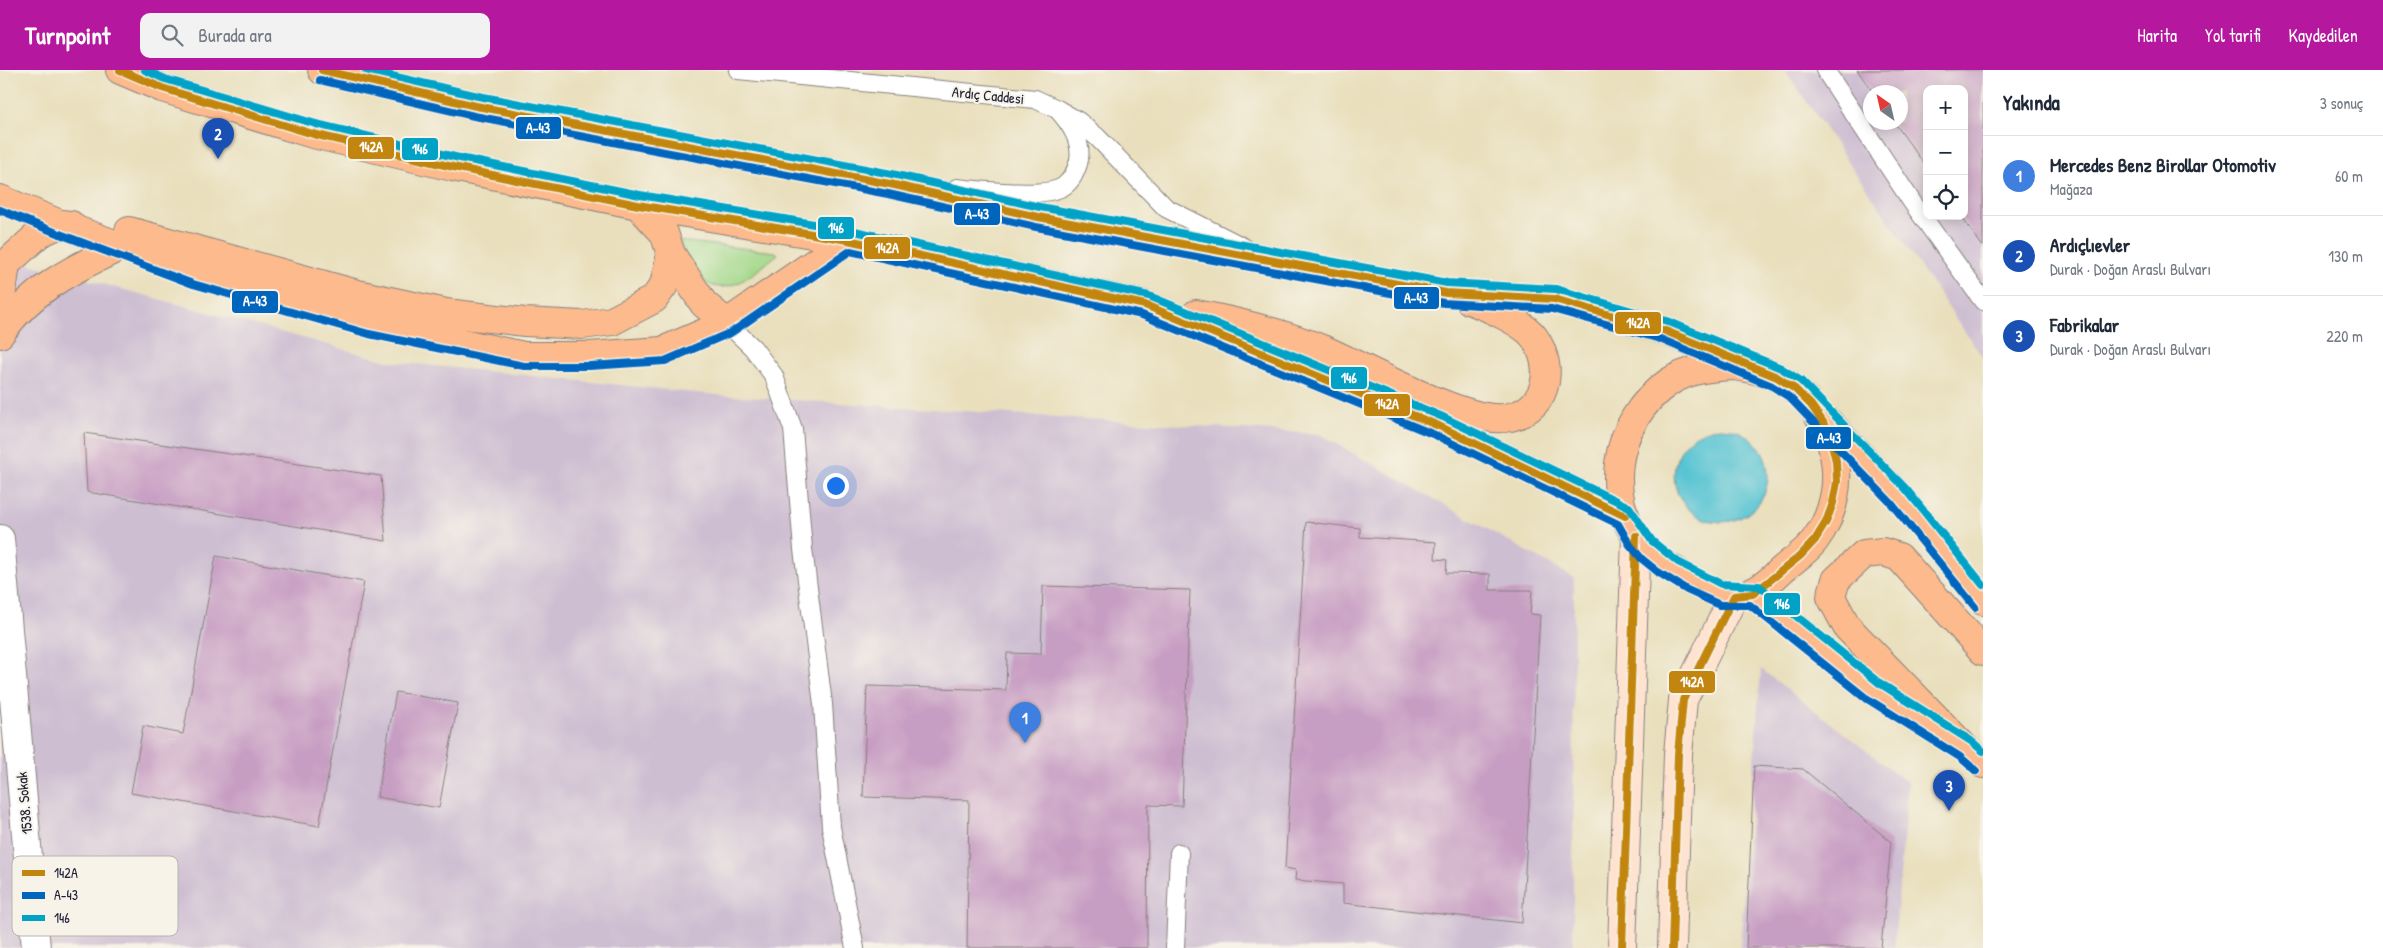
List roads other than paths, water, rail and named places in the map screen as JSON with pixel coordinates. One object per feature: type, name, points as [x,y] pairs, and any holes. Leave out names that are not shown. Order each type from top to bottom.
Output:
[{"type":"main road","points":[[120,70],[162,88],[313,134],[453,167],[638,205],[848,240],[1145,305],[1238,322],[1326,351],[1449,406],[1483,418],[1504,418],[1528,409],[1544,392],[1546,380],[1544,357],[1534,336],[1508,317],[1478,303],[1446,293],[1038,217],[890,184],[476,106],[322,70]]},
{"type":"main road","points":[[0,199],[60,224],[196,274],[372,324],[524,356],[589,356],[662,350],[728,323],[848,240]]},
{"type":"main road","points":[[638,205],[664,233],[671,254],[704,304],[728,323]]},
{"type":"main road","points":[[0,306],[6,264],[40,233],[60,224],[136,232],[192,250],[348,292],[446,313],[525,322],[582,325],[612,321],[654,299],[664,285],[671,254]]},
{"type":"main road","points":[[0,334],[7,324],[39,293],[73,268],[122,246]]},
{"type":"main road","points":[[1446,293],[1554,299],[1663,330],[1756,370],[1777,377],[1811,405],[1898,496],[1983,601]]},
{"type":"main road","points":[[1145,305],[1439,426],[1630,526]]},
{"type":"main road","points":[[1756,370],[1712,366],[1691,372],[1670,381],[1653,394],[1638,411],[1627,430],[1618,463],[1619,495],[1630,526],[1649,552],[1665,565],[1718,594],[1743,595],[1872,690],[1974,756]]},
{"type":"main road","points":[[1672,948],[1678,754],[1684,700],[1743,595],[1800,556],[1810,546],[1826,522],[1833,503],[1836,461],[1831,441],[1823,422],[1811,405]]},
{"type":"main road","points":[[1622,948],[1630,526]]},
{"type":"main road","points":[[1974,756],[1847,627],[1831,597],[1836,580],[1864,554],[1883,552],[1899,557],[1983,651]]},
{"type":"street","name":"1538. Sokak","points":[[0,539],[28,856]]},
{"type":"lane","name":"Ardıç Caddesi","points":[[738,70],[1035,99],[1057,108],[1078,121],[1097,137],[1144,188],[1166,208],[1265,259]]},
{"type":"lane","points":[[1825,70],[1912,202],[1983,301]]},
{"type":"lane","points":[[890,184],[1006,192],[1044,192],[1063,187],[1074,176],[1080,156],[1072,126],[1057,108]]},
{"type":"lane","points":[[728,323],[753,348],[774,376],[793,429],[803,549],[823,704],[831,827],[856,948]]},
{"type":"lane","points":[[1175,948],[1179,853]]},
{"type":"water","points":[[1721,428],[1739,432],[1754,442],[1764,457],[1768,475],[1764,493],[1754,508],[1739,518],[1721,522],[1703,518],[1688,508],[1678,493],[1674,475],[1678,457],[1688,442],[1703,432]]},
{"type":"place","name":"Ardıçlıevler","points":[[218,159]]},
{"type":"place","name":"Mercedes Benz Birollar Otomotiv","points":[[1025,743]]},
{"type":"place","name":"Fabrikalar","points":[[1949,811]]}]
